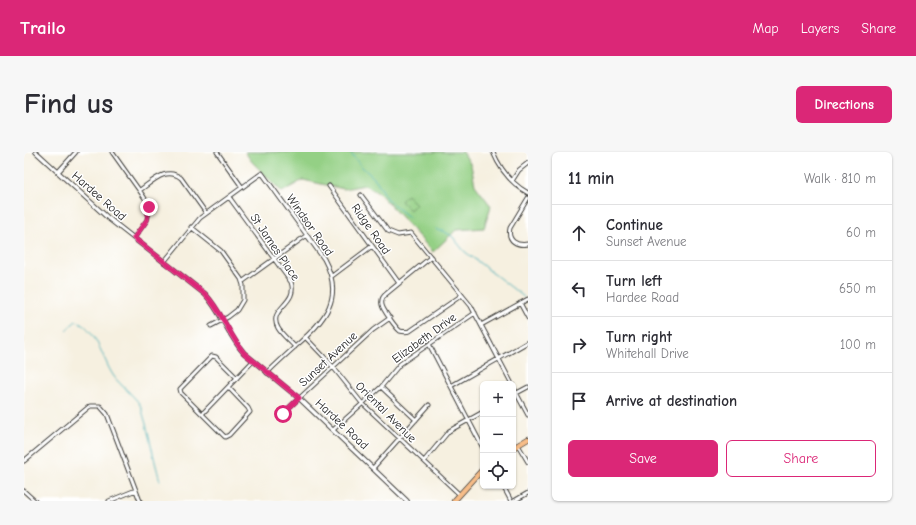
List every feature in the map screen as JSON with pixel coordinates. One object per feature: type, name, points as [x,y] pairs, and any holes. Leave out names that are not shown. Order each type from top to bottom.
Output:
[{"type":"main road","points":[[516,445],[528,439]]},
{"type":"main road","points":[[454,501],[480,472]]},
{"type":"street","name":"Hardee Road","points":[[36,152],[108,218],[205,294],[214,304],[241,350],[299,398],[407,501]]},
{"type":"street","points":[[58,172],[76,152]]},
{"type":"street","points":[[112,152],[148,203],[149,214],[146,222],[134,238]]},
{"type":"street","points":[[164,262],[191,227],[206,213],[242,187],[217,152]]},
{"type":"street","points":[[493,152],[503,170],[512,180],[528,193]]},
{"type":"street","points":[[512,180],[519,170],[528,163]]},
{"type":"street","name":"Windsor Road","points":[[242,187],[262,173],[324,259],[332,276],[331,301],[327,312],[319,324],[267,372]]},
{"type":"street","points":[[140,190],[163,174],[175,174],[181,178],[206,213]]},
{"type":"street","name":"Ridge Road","points":[[329,186],[399,283]]},
{"type":"street","points":[[361,195],[388,231],[398,235],[411,233],[462,295],[475,313],[510,381]]},
{"type":"street","name":"St James Place","points":[[229,197],[275,259],[289,279],[293,288],[289,300],[278,312],[276,324],[278,329],[295,346]]},
{"type":"street","points":[[528,198],[509,232],[511,239],[515,243],[520,245],[528,244]]},
{"type":"street","points":[[191,227],[221,251],[242,282],[243,295],[240,305],[233,314],[211,326]]},
{"type":"street","points":[[242,282],[307,235]]},
{"type":"street","points":[[332,276],[372,246]]},
{"type":"street","points":[[431,257],[383,296],[383,309],[399,330],[407,332],[413,329],[462,295]]},
{"type":"street","points":[[481,325],[528,299]]},
{"type":"street","points":[[520,303],[528,318]]},
{"type":"street","name":"Elizabeth Drive","points":[[333,430],[381,387],[400,364],[475,313]]},
{"type":"street","name":"Sunset Avenue","points":[[280,416],[373,330],[390,318]]},
{"type":"street","name":"Oriental Avenue","points":[[305,337],[333,367],[363,404],[460,494]]},
{"type":"street","points":[[451,386],[528,342]]},
{"type":"street","points":[[429,344],[480,442]]},
{"type":"street","points":[[228,387],[250,412],[229,436],[223,436],[181,393],[180,390],[181,387],[212,356],[216,357],[237,378]]},
{"type":"street","points":[[202,414],[253,361]]},
{"type":"street","points":[[381,387],[416,420]]},
{"type":"street","points":[[516,393],[528,387]]},
{"type":"street","points":[[516,396],[528,416]]},
{"type":"street","points":[[373,468],[429,405]]},
{"type":"street","points":[[24,461],[90,406],[100,406],[107,414],[140,501]]},
{"type":"street","points":[[424,461],[449,431],[480,414]]},
{"type":"street","points":[[516,447],[528,462]]},
{"type":"street","points":[[505,489],[511,501]]},
{"type":"street","points":[[109,501],[136,490]]},
{"type":"street","points":[[24,491],[35,501]]},
{"type":"street","points":[[514,501],[528,493]]},
{"type":"green space","points":[[245,152],[463,152],[471,165],[475,185],[491,206],[484,228],[456,230],[433,252],[380,194],[365,185],[344,189],[303,180],[282,192],[252,162]]},
{"type":"green space","points":[[407,195],[416,204],[410,210],[401,201]]},
{"type":"waterway","points":[[350,152],[361,166],[376,180],[389,201],[410,218]]},
{"type":"waterway","points":[[436,229],[452,236],[464,251],[524,297]]},
{"type":"waterway","points":[[66,330],[76,321],[83,324],[98,344],[113,375],[139,403],[160,481]]},
{"type":"route","points":[[149,207],[147,220],[134,238],[201,290],[214,304],[244,353],[299,398],[283,414]]}]
